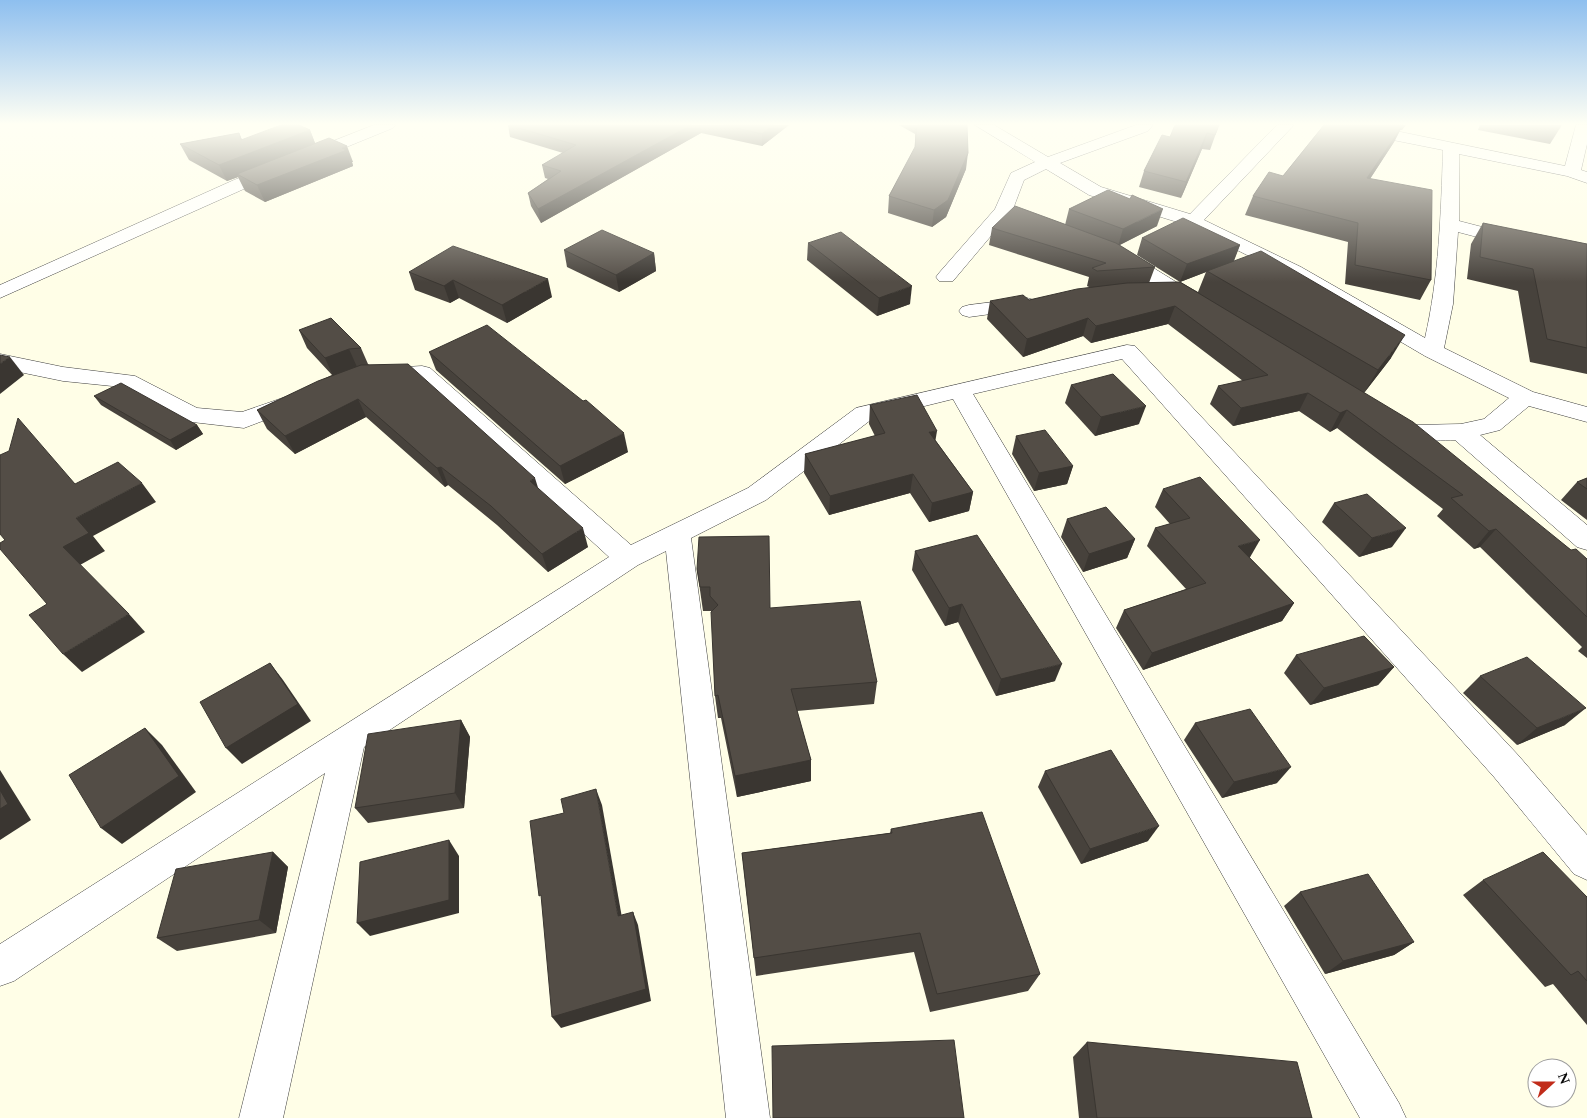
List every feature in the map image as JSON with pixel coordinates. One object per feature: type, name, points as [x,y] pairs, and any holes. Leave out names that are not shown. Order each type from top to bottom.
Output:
[{"type":"street","points":[[0,292],[257,177]]},
{"type":"street","points":[[946,277],[1003,211],[1017,177]]},
{"type":"street","points":[[1071,177],[1095,191],[1268,258],[1433,351],[1525,398],[1587,415]]},
{"type":"street","points":[[1183,224],[1232,177]]},
{"type":"street","points":[[1433,351],[1443,304],[1446,248],[1450,224],[1451,177]]},
{"type":"street","points":[[1003,211],[1065,235]]},
{"type":"street","points":[[1450,224],[1485,235],[1587,260]]},
{"type":"street","points":[[1118,250],[1187,288],[1211,311]]},
{"type":"street","points":[[1241,268],[1268,258]]},
{"type":"street","points":[[1140,292],[1187,288]]},
{"type":"street","points":[[969,311],[1045,302]]},
{"type":"street","points":[[0,967],[628,558],[757,494],[864,413],[1127,351],[1500,759],[1587,862]]},
{"type":"street","points":[[0,362],[63,374],[127,381],[192,416],[244,420],[314,394]]},
{"type":"street","points":[[358,378],[366,374],[422,373],[628,558]]},
{"type":"street","points":[[959,390],[1384,1118]]},
{"type":"street","points":[[1376,413],[1409,433],[1461,432],[1492,425],[1525,398]]},
{"type":"street","points":[[1461,432],[1587,540]]},
{"type":"street","points":[[677,533],[748,1118]]},
{"type":"street","points":[[261,1118],[350,739]]},
{"type":"building","points":[[243,177],[277,177],[257,185]]},
{"type":"building","points":[[552,177],[596,177],[538,209],[528,193]]},
{"type":"building","points":[[899,177],[958,177],[948,200],[934,210],[889,196]]},
{"type":"building","points":[[1168,177],[1188,177],[1186,182]]},
{"type":"building","points":[[1266,177],[1368,177],[1432,190],[1431,280],[1355,265],[1358,223],[1253,196]]},
{"type":"building","points":[[1108,190],[1130,199],[1132,195],[1163,209],[1123,229],[1069,209]]},
{"type":"building","points":[[1015,206],[1116,243],[1155,267],[1097,271],[1092,268],[1106,263],[992,228]]},
{"type":"building","points":[[1183,218],[1240,245],[1187,264],[1142,238]]},
{"type":"building","points":[[1483,223],[1587,244],[1587,348],[1547,339],[1533,269],[1480,257]]},
{"type":"building","points":[[602,230],[654,253],[616,275],[564,250]]},
{"type":"building","points":[[841,232],[912,286],[879,298],[808,243]]},
{"type":"building","points":[[453,246],[548,279],[502,305],[453,280],[444,286],[409,272]]},
{"type":"building","points":[[1261,251],[1405,335],[1378,370],[1207,271]]},
{"type":"building","points":[[1180,282],[1413,422],[1571,550],[1576,549],[1587,559],[1587,617],[1496,529],[1489,531],[1451,498],[1463,495],[1347,410],[1340,413],[1308,393],[1241,408],[1218,386],[1268,375],[1175,306],[1096,326],[1088,318],[1027,339],[990,301],[1023,295],[1029,300],[1077,289],[1127,283]]},
{"type":"building","points":[[331,318],[361,348],[349,349],[325,358],[299,330]]},
{"type":"building","points":[[487,325],[583,401],[586,400],[624,433],[560,466],[429,352]]},
{"type":"building","points":[[0,355],[10,357],[0,364]]},
{"type":"building","points":[[408,364],[535,478],[530,481],[583,528],[542,554],[491,506],[441,467],[437,468],[358,399],[285,436],[257,410],[318,381],[361,365]]},
{"type":"building","points":[[1113,374],[1146,406],[1101,417],[1071,385]]},
{"type":"building","points":[[121,383],[197,425],[170,440],[94,396]]},
{"type":"building","points":[[917,395],[937,431],[929,432],[973,492],[932,503],[913,474],[830,496],[805,454],[885,433],[870,405]]},
{"type":"building","points":[[18,418],[75,484],[118,462],[142,483],[76,518],[89,533],[63,547],[129,614],[63,654],[29,615],[47,604],[0,549],[0,543],[5,540],[0,534],[0,455],[9,451]]},
{"type":"building","points":[[1045,430],[1073,466],[1039,473],[1016,436]]},
{"type":"building","points":[[1200,477],[1260,540],[1238,546],[1294,603],[1152,653],[1124,610],[1206,583],[1155,528],[1190,518],[1163,489]]},
{"type":"building","points":[[1587,478],[1587,489],[1577,482]]},
{"type":"building","points":[[1367,494],[1406,528],[1372,538],[1334,503]]},
{"type":"building","points":[[1106,507],[1135,539],[1089,554],[1067,519]]},
{"type":"building","points":[[977,535],[1062,664],[1001,679],[962,604],[949,608],[915,551]]},
{"type":"building","points":[[769,536],[770,608],[860,601],[877,682],[791,689],[811,760],[735,776],[718,695],[715,696],[711,612],[718,605],[710,596],[710,587],[700,587],[697,569],[699,537]]},
{"type":"building","points":[[1364,636],[1394,667],[1324,688],[1296,655]]},
{"type":"building","points":[[1527,657],[1586,708],[1537,728],[1480,676]]},
{"type":"building","points":[[270,663],[298,704],[226,748],[200,702]]},
{"type":"building","points":[[1250,709],[1291,767],[1234,782],[1195,723]]},
{"type":"building","points":[[461,720],[455,793],[355,808],[368,734]]},
{"type":"building","points":[[145,728],[179,776],[101,828],[69,775]]},
{"type":"building","points":[[1111,750],[1159,826],[1090,849],[1045,771]]},
{"type":"building","points":[[596,789],[618,916],[633,912],[646,989],[552,1017],[541,895],[539,896],[530,821],[564,813],[561,799]]},
{"type":"building","points":[[0,790],[8,804],[0,809]]},
{"type":"building","points":[[982,812],[1040,974],[937,994],[920,933],[754,958],[742,853],[892,833],[891,829]]},
{"type":"building","points":[[449,840],[449,900],[357,923],[360,862]]},
{"type":"building","points":[[273,852],[259,920],[157,938],[176,869]]},
{"type":"building","points":[[1543,852],[1587,897],[1587,981],[1578,971],[1571,975],[1483,880]]},
{"type":"building","points":[[1368,874],[1414,942],[1343,961],[1300,892]]},
{"type":"building","points":[[954,1040],[964,1118],[773,1118],[772,1046]]},
{"type":"building","points":[[1087,1042],[1297,1062],[1312,1118],[1097,1118]]}]
